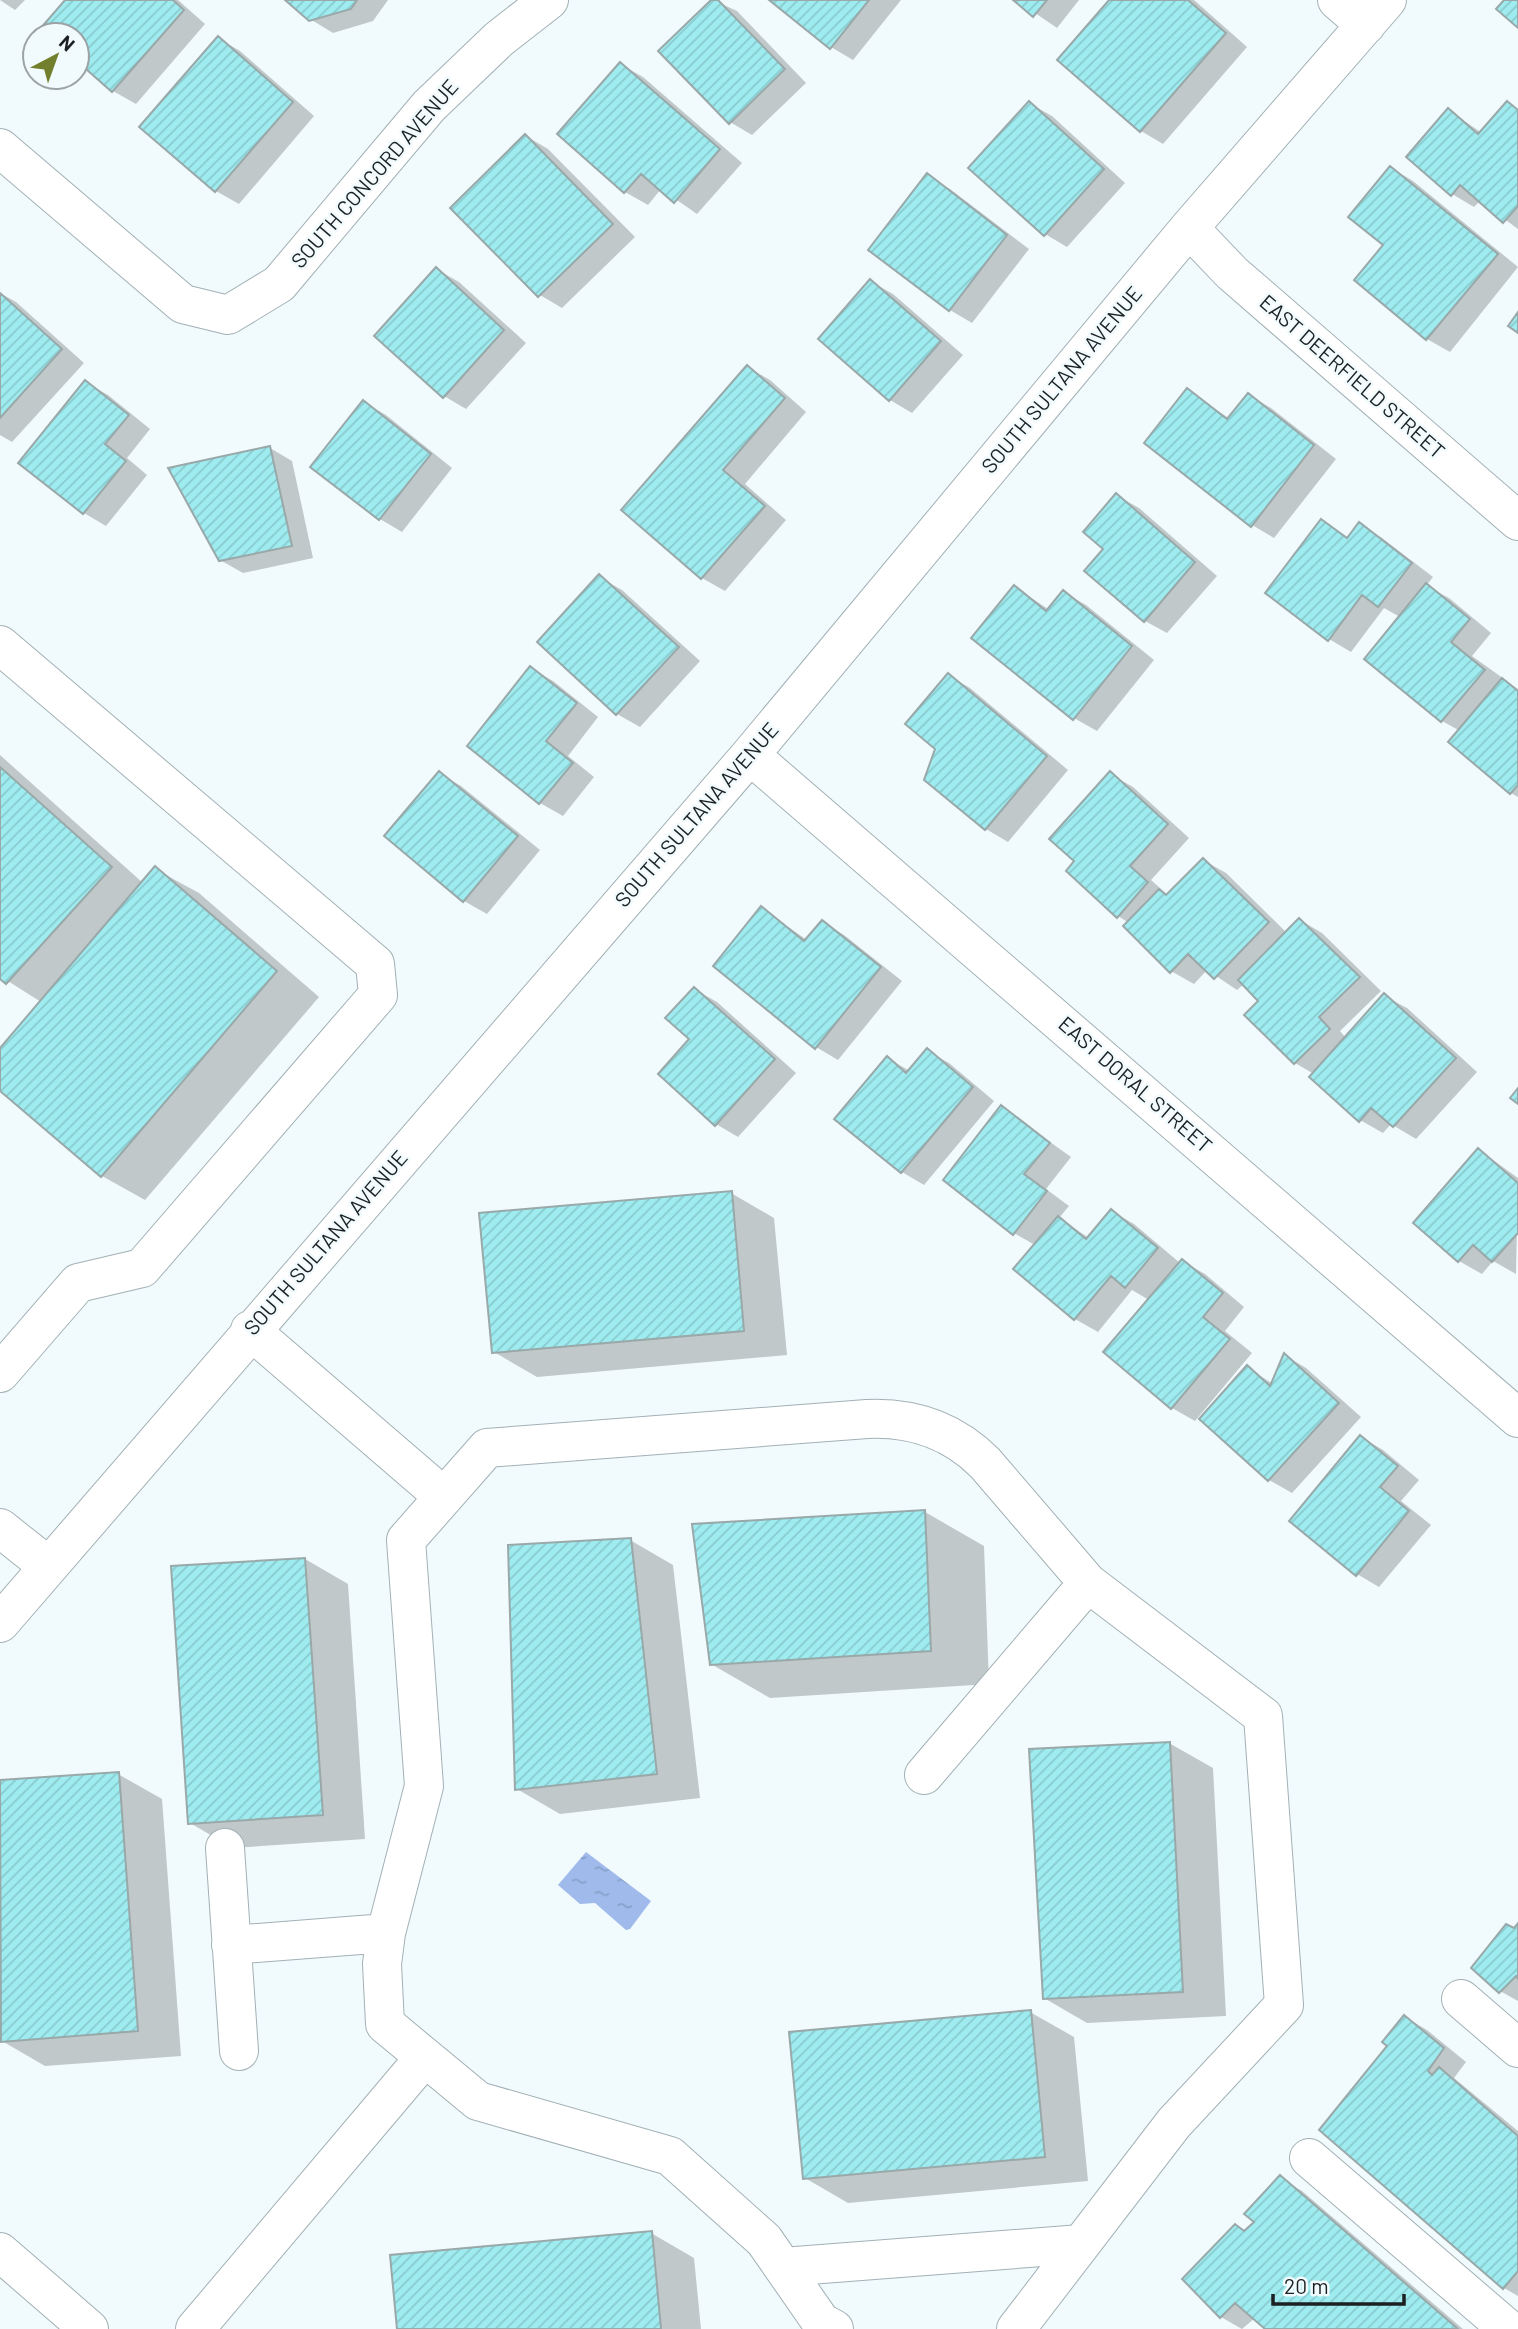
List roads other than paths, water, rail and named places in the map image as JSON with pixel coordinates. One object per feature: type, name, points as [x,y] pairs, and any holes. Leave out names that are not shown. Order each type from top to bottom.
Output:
[{"type":"street","name":"SOUTH CONCORD AVENUE","points":[[0,148],[183,304],[228,315],[279,284],[429,106],[499,39],[549,0]]},
{"type":"street","points":[[1337,0],[1377,12]]},
{"type":"street","name":"SOUTH SULTANA AVENUE","points":[[0,1623],[250,1330],[750,755],[1189,228],[1377,12]]},
{"type":"street","name":"EAST DEERFIELD STREET","points":[[1189,228],[1233,273],[1518,522]]},
{"type":"street","points":[[0,645],[375,964],[378,995],[142,1268],[78,1283],[0,1373]]},
{"type":"street","name":"EAST DORAL STREET","points":[[750,755],[1518,1418]]},
{"type":"street","points":[[250,1330],[444,1497]]},
{"type":"street","points":[[834,2329],[821,2322],[764,2240],[670,2156],[478,2101],[385,2024],[382,1964],[386,1933],[424,1786],[406,1540],[487,1448],[867,1419],[902,1419],[944,1432],[977,1455],[1088,1583],[1263,1716],[1284,2005],[1174,2123],[1016,2329]]},
{"type":"street","points":[[0,1528],[48,1566]]},
{"type":"street","points":[[924,1775],[1088,1583]]},
{"type":"street","points":[[225,1848],[239,2051]]},
{"type":"street","points":[[231,1945],[386,1933]]},
{"type":"street","points":[[1461,1999],[1518,2048]]},
{"type":"street","points":[[195,2329],[425,2057]]},
{"type":"street","points":[[1309,2158],[1508,2329]]},
{"type":"street","points":[[783,2267],[1081,2244]]},
{"type":"street","points":[[0,2252],[89,2329]]},
{"type":"water","points":[[586,1852],[651,1901],[630,1929],[626,1930],[595,1903],[580,1904],[558,1885]]}]
